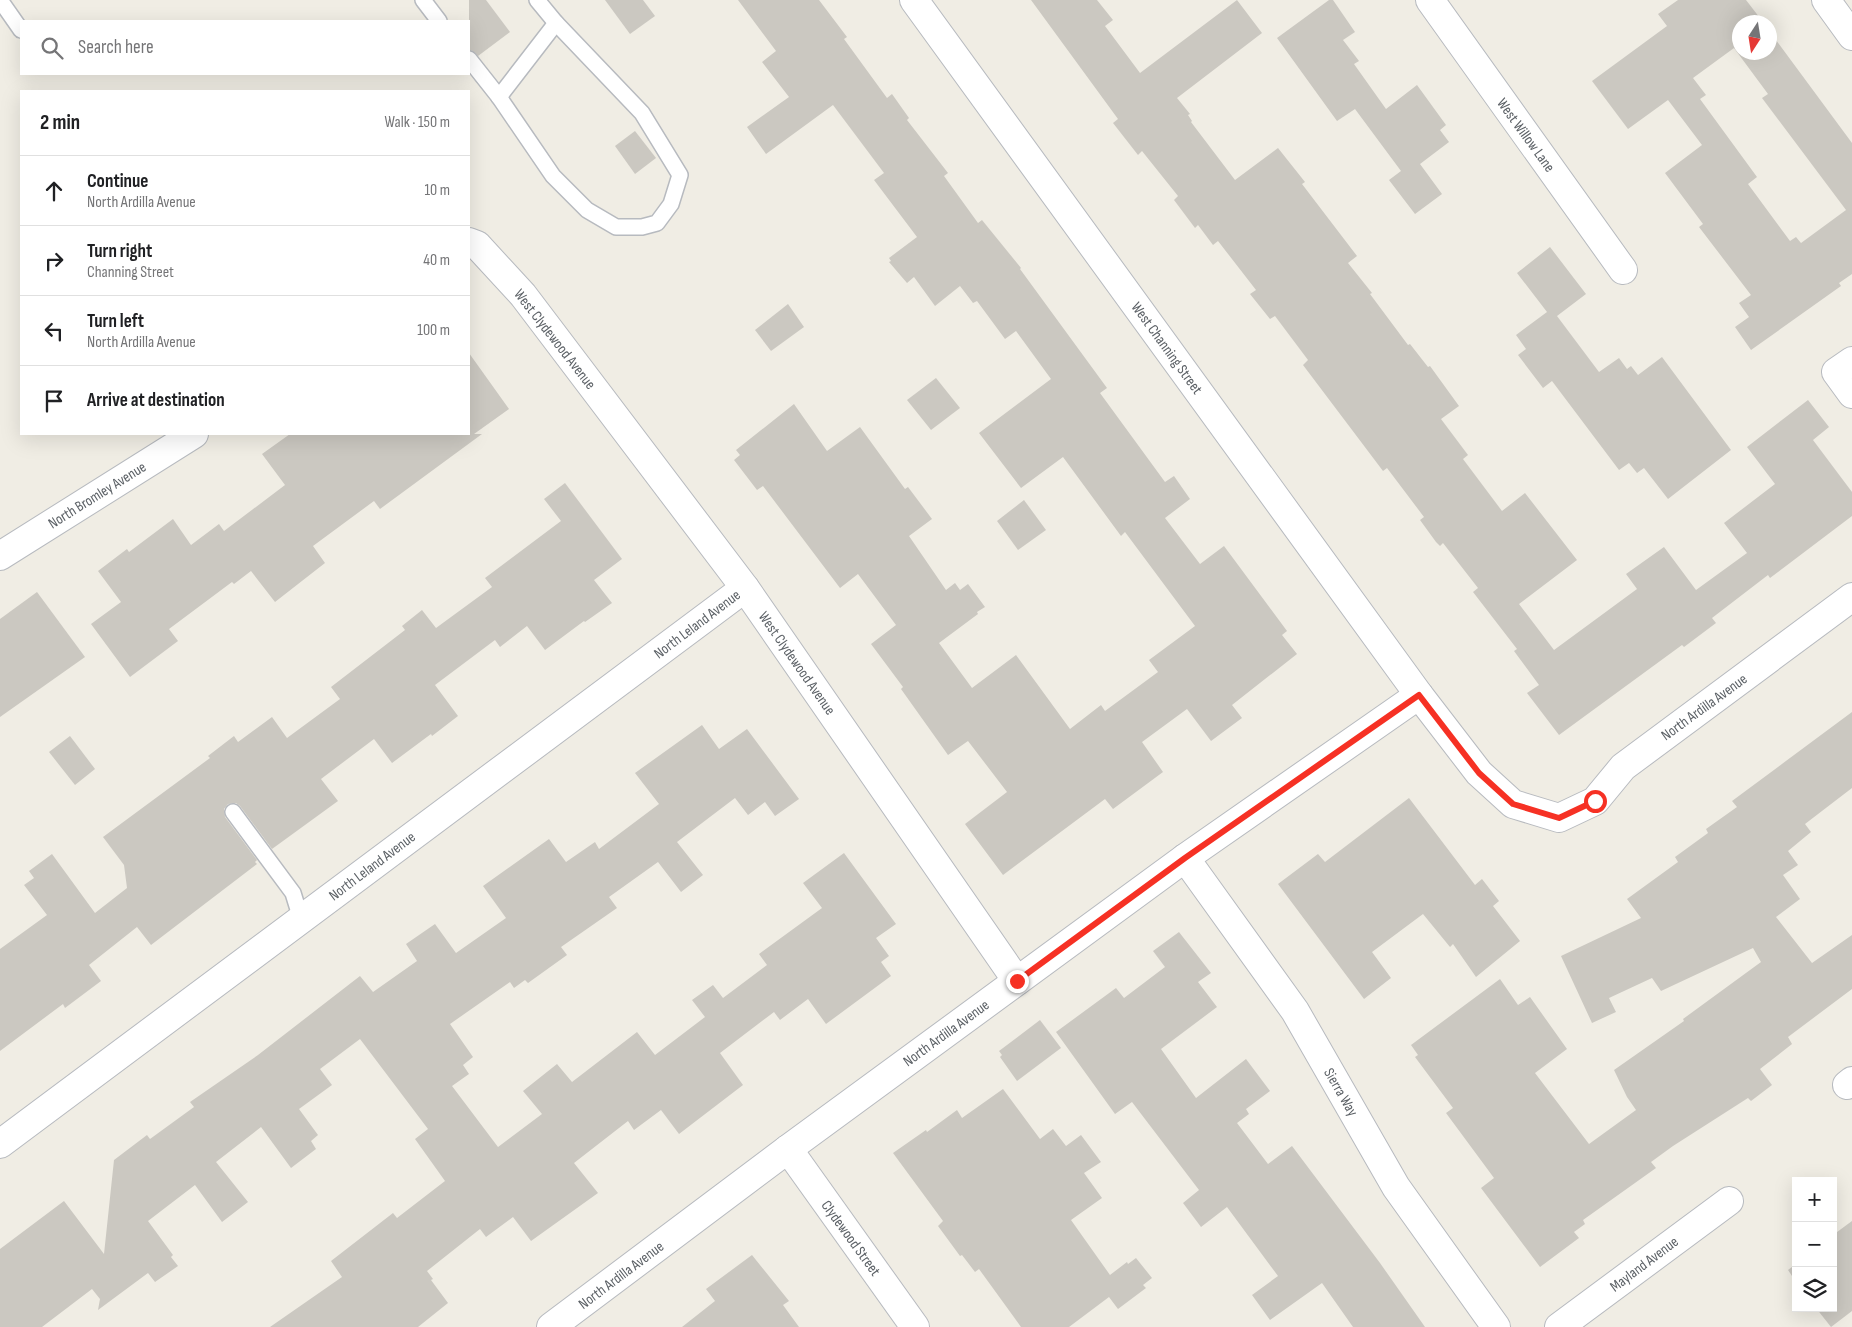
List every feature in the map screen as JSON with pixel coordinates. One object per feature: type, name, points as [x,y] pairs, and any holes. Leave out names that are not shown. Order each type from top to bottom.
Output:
[{"type":"street","name":"West Channing Street","points":[[914,0],[1419,695],[1479,773],[1513,804],[1559,818]]},
{"type":"street","name":"West Willow Lane","points":[[1430,0],[1623,270]]},
{"type":"street","points":[[1826,0],[1852,36]]},
{"type":"street","name":"West Clydewood Avenue","points":[[470,242],[477,244],[523,295],[745,588],[1017,981]]},
{"type":"street","points":[[1844,366],[1852,394]]},
{"type":"street","name":"North Bromley Avenue","points":[[0,556],[192,435]]},
{"type":"street","name":"North Leland Avenue","points":[[0,1144],[745,588]]},
{"type":"street","name":"North Ardilla Avenue","points":[[1559,818],[1595,801],[1623,767],[1852,597]]},
{"type":"street","name":"North Ardilla Avenue","points":[[551,1327],[788,1149],[1185,858],[1419,695]]},
{"type":"street","name":"Sierra Way","points":[[1185,858],[1295,1012],[1396,1187],[1496,1327]]},
{"type":"street","name":"Clydewood Street","points":[[788,1149],[915,1327]]},
{"type":"street","name":"Mayland Avenue","points":[[1558,1327],[1729,1201]]},
{"type":"lane","points":[[0,0],[20,29]]},
{"type":"lane","points":[[422,0],[438,20]]},
{"type":"lane","points":[[470,60],[499,97],[553,176],[587,210],[616,227],[642,227],[657,223],[671,204],[680,175],[642,113],[556,23],[537,0]]},
{"type":"lane","points":[[499,97],[556,23]]},
{"type":"lane","points":[[233,812],[293,893],[301,919]]},
{"type":"building","points":[[469,0],[486,0],[510,32],[478,56],[470,50]]},
{"type":"building","points":[[605,0],[643,0],[655,16],[630,34]]},
{"type":"building","points":[[738,0],[819,0],[847,37],[844,39],[887,98],[892,94],[909,118],[907,120],[948,173],[944,176],[978,223],[982,220],[1021,268],[1107,388],[1100,393],[1165,482],[1174,476],[1190,499],[1165,518],[1200,564],[1224,546],[1287,631],[1282,635],[1297,654],[1232,705],[1242,718],[1211,741],[1187,709],[1142,742],[1163,772],[1113,809],[1105,799],[1003,875],[965,824],[1007,792],[968,741],[948,755],[901,689],[903,687],[871,644],[896,625],[858,574],[840,588],[763,486],[757,490],[734,460],[740,455],[736,450],[794,404],[827,451],[860,427],[905,489],[908,487],[932,519],[909,536],[946,590],[955,583],[960,590],[968,584],[985,607],[939,643],[972,688],[1016,655],[1070,729],[1101,705],[1105,711],[1158,672],[1149,660],[1195,626],[1125,532],[1121,536],[1063,457],[1021,488],[979,433],[1051,379],[1016,331],[1005,339],[977,301],[973,303],[960,286],[935,306],[914,277],[907,283],[889,262],[891,261],[889,258],[917,237],[874,180],[884,173],[833,105],[766,154],[747,127],[789,97],[762,62],[776,51]]},
{"type":"building","points":[[1031,0],[1097,0],[1113,20],[1105,26],[1140,73],[1237,0],[1262,33],[1177,98],[1190,114],[1188,115],[1191,122],[1235,180],[1278,148],[1305,182],[1302,184],[1357,256],[1348,263],[1372,293],[1370,294],[1408,345],[1410,344],[1428,367],[1430,366],[1459,406],[1441,419],[1468,455],[1463,459],[1502,511],[1525,493],[1577,560],[1519,604],[1554,650],[1637,589],[1626,574],[1664,547],[1696,590],[1747,553],[1724,523],[1775,484],[1747,447],[1808,400],[1829,427],[1813,440],[1852,492],[1852,516],[1770,578],[1768,575],[1712,618],[1716,623],[1684,647],[1682,645],[1559,735],[1527,693],[1539,685],[1514,651],[1517,649],[1473,592],[1478,588],[1443,543],[1440,546],[1436,542],[1420,520],[1424,517],[1387,468],[1383,471],[1303,365],[1308,360],[1275,316],[1270,319],[1250,294],[1256,290],[1218,241],[1213,245],[1198,225],[1195,228],[1174,200],[1178,196],[1142,151],[1138,155],[1113,123],[1118,119]]},
{"type":"building","points":[[1329,0],[1333,0],[1355,32],[1343,40],[1359,61],[1354,64],[1386,109],[1417,85],[1446,125],[1440,130],[1449,142],[1420,164],[1442,194],[1415,214],[1389,180],[1401,171],[1355,109],[1337,121],[1277,38]]},
{"type":"building","points":[[1678,0],[1746,0],[1758,15],[1732,15],[1732,49],[1693,78],[1706,95],[1700,99],[1757,177],[1748,184],[1790,241],[1796,237],[1801,243],[1846,210],[1762,98],[1768,94],[1743,60],[1777,60],[1777,41],[1852,143],[1852,274],[1839,283],[1841,286],[1751,350],[1735,327],[1749,317],[1739,303],[1751,295],[1699,227],[1703,224],[1665,173],[1702,145],[1668,100],[1628,129],[1592,81],[1667,26],[1658,14]]},
{"type":"building","points":[[635,131],[656,158],[635,174],[615,146]]},
{"type":"building","points":[[1550,247],[1586,294],[1557,316],[1599,372],[1619,358],[1627,369],[1631,366],[1638,375],[1662,357],[1731,450],[1668,499],[1644,468],[1637,473],[1629,463],[1619,470],[1552,381],[1543,388],[1518,355],[1526,349],[1516,335],[1547,312],[1517,273]]},
{"type":"building","points":[[788,304],[804,327],[771,351],[755,330]]},
{"type":"building","points":[[470,354],[509,409],[474,434],[482,434],[380,509],[374,501],[313,546],[325,563],[275,602],[251,571],[234,584],[232,582],[169,629],[178,641],[130,677],[91,624],[121,602],[98,571],[127,549],[129,552],[173,519],[191,545],[219,524],[224,531],[285,485],[262,454],[289,435],[470,435]]},
{"type":"building","points":[[936,378],[960,408],[931,430],[907,400]]},
{"type":"building","points":[[565,483],[622,559],[594,580],[612,603],[545,650],[527,626],[500,647],[495,640],[435,685],[458,716],[392,763],[374,739],[321,779],[338,801],[272,849],[240,806],[236,803],[228,804],[224,809],[225,817],[257,860],[255,862],[257,864],[151,945],[137,927],[89,965],[101,981],[65,1008],[63,1004],[0,1051],[0,949],[47,915],[24,885],[34,878],[29,871],[52,854],[95,913],[127,888],[124,865],[103,837],[210,758],[208,756],[234,736],[238,742],[272,717],[287,738],[340,699],[331,687],[405,630],[402,626],[422,610],[436,628],[492,587],[485,578],[561,521],[544,499]]},
{"type":"building","points":[[1024,500],[1046,530],[1018,550],[997,521]]},
{"type":"building","points":[[37,592],[85,657],[0,717],[0,619]]},
{"type":"building","points":[[1852,712],[1852,788],[1805,824],[1811,832],[1788,851],[1798,865],[1783,875],[1800,899],[1776,917],[1812,963],[1852,935],[1852,989],[1788,1037],[1792,1044],[1760,1069],[1772,1085],[1751,1101],[1748,1098],[1651,1162],[1656,1168],[1583,1220],[1585,1224],[1574,1232],[1579,1238],[1540,1267],[1481,1188],[1494,1178],[1446,1113],[1453,1108],[1415,1057],[1418,1055],[1411,1045],[1500,979],[1518,1005],[1530,997],[1567,1049],[1535,1073],[1589,1144],[1636,1110],[1627,1097],[1614,1070],[1684,1021],[1683,1019],[1761,962],[1753,948],[1661,991],[1652,978],[1609,998],[1616,1012],[1592,1023],[1561,956],[1641,918],[1627,899],[1678,862],[1675,857],[1708,833],[1706,829],[1737,807],[1732,801]]},
{"type":"building","points":[[702,725],[719,749],[747,729],[799,799],[775,816],[765,802],[748,815],[735,798],[677,842],[703,875],[681,892],[658,862],[609,897],[617,908],[561,947],[567,955],[528,983],[525,980],[514,988],[510,982],[450,1024],[473,1057],[463,1065],[469,1074],[452,1086],[498,1147],[542,1114],[523,1091],[557,1064],[572,1082],[637,1032],[655,1055],[705,1017],[692,1000],[713,985],[723,998],[767,965],[759,954],[822,908],[803,883],[844,853],[896,924],[876,938],[889,956],[881,962],[891,976],[826,1024],[808,999],[780,1020],[774,1012],[720,1053],[743,1085],[679,1134],[661,1110],[634,1130],[628,1121],[574,1163],[598,1193],[531,1241],[513,1217],[486,1237],[480,1229],[427,1271],[433,1279],[431,1280],[448,1303],[418,1327],[270,1327],[342,1277],[331,1261],[393,1213],[397,1218],[445,1181],[415,1139],[428,1129],[360,1039],[320,1069],[332,1085],[299,1109],[318,1135],[311,1141],[316,1149],[291,1168],[261,1127],[216,1162],[248,1202],[222,1222],[195,1185],[148,1221],[173,1255],[171,1257],[178,1266],[155,1282],[148,1273],[98,1310],[100,1299],[92,1289],[42,1327],[0,1327],[0,1249],[64,1201],[104,1254],[114,1160],[147,1135],[150,1139],[194,1107],[190,1102],[258,1055],[360,976],[373,992],[417,961],[406,944],[435,924],[456,953],[506,918],[483,886],[549,839],[566,862],[595,842],[599,849],[659,804],[635,773]]},
{"type":"building","points":[[70,736],[95,769],[75,785],[49,752]]},
{"type":"building","points":[[1409,798],[1475,885],[1482,879],[1499,901],[1493,906],[1520,941],[1476,977],[1453,944],[1450,947],[1423,914],[1372,952],[1391,978],[1364,999],[1278,884],[1318,854],[1325,862]]},
{"type":"building","points":[[1179,932],[1211,973],[1198,982],[1217,1007],[1161,1049],[1196,1098],[1246,1059],[1270,1091],[1246,1109],[1249,1114],[1237,1123],[1268,1164],[1292,1146],[1380,1263],[1425,1327],[1353,1327],[1322,1283],[1270,1320],[1252,1295],[1278,1276],[1227,1207],[1201,1227],[1183,1203],[1199,1190],[1132,1102],[1115,1114],[1056,1032],[1116,988],[1124,998],[1165,967],[1153,951]]},
{"type":"building","points":[[1040,1020],[1061,1048],[1017,1081],[1000,1057],[1002,1055],[999,1051]]},
{"type":"building","points":[[1003,1089],[1040,1139],[1053,1129],[1066,1146],[1081,1135],[1101,1162],[1084,1173],[1102,1198],[1071,1220],[1110,1275],[1127,1262],[1128,1264],[1136,1258],[1152,1278],[1143,1285],[1146,1288],[1118,1309],[1109,1297],[1069,1327],[1021,1327],[979,1269],[975,1272],[962,1255],[960,1256],[938,1226],[943,1221],[893,1153],[926,1130],[927,1132],[957,1110],[962,1118]]},
{"type":"building","points":[[1852,1221],[1852,1311],[1831,1327],[1819,1312],[1837,1312],[1837,1232]]},
{"type":"building","points":[[752,1255],[789,1301],[783,1305],[799,1327],[682,1327],[715,1301],[706,1289]]},
{"type":"building","points":[[1792,1267],[1792,1276],[1788,1270]]},
{"type":"route","points":[[1017,981],[1185,858],[1419,695],[1479,773],[1513,804],[1559,818],[1595,801]]}]
